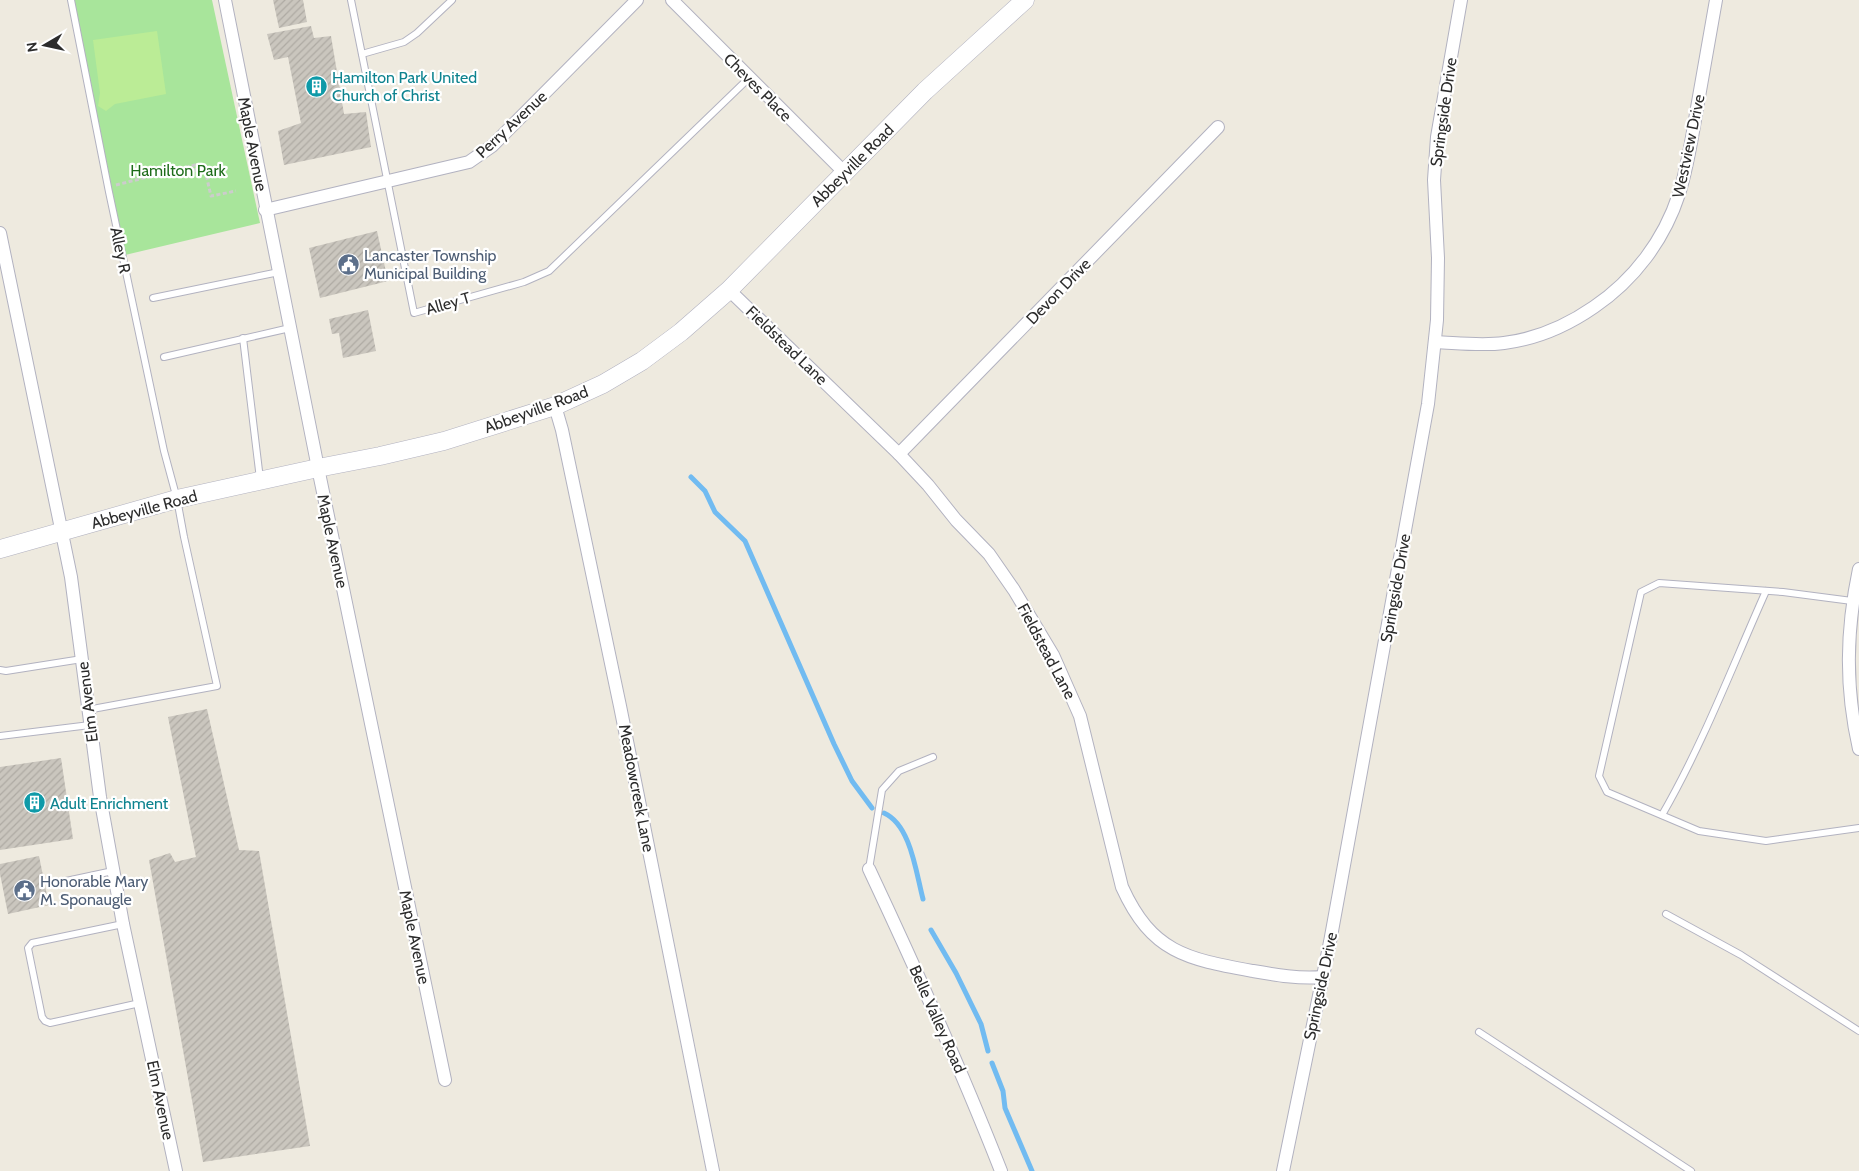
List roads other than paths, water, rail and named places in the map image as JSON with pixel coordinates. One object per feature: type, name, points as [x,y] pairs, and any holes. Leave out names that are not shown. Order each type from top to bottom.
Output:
[{"type":"street","name":"Maple Avenue","points":[[225,0],[265,210],[445,1080]]},
{"type":"street","name":"Perry Avenue","points":[[265,210],[469,162],[492,146],[637,0]]},
{"type":"street","name":"Cheves Place","points":[[672,0],[846,173]]},
{"type":"street","name":"Abbeyville Road","points":[[0,549],[177,499],[444,441],[554,406],[603,384],[642,361],[681,332],[730,290],[925,91],[1025,0]]},
{"type":"street","name":"Springside Drive","points":[[1284,1171],[1322,977],[1428,404],[1436,342],[1438,258],[1434,180],[1437,137],[1461,0]]},
{"type":"street","name":"Westview Drive","points":[[1436,342],[1506,343],[1531,338],[1560,327],[1580,317],[1609,297],[1628,279],[1648,255],[1666,226],[1679,194],[1688,155],[1716,0]]},
{"type":"street","name":"Devon Drive","points":[[899,454],[1218,127]]},
{"type":"street","name":"Elm Avenue","points":[[0,233],[71,577],[87,710],[113,871],[176,1171]]},
{"type":"street","name":"Fieldstead Lane","points":[[730,290],[899,454],[928,485],[956,520],[989,554],[1014,590],[1053,655],[1080,716],[1122,887],[1131,907],[1142,922],[1157,938],[1171,948],[1199,961],[1288,977],[1322,977]]},
{"type":"street","name":"Meadowcreek Lane","points":[[554,406],[562,430],[622,715],[713,1171]]},
{"type":"street","points":[[1859,569],[1848,640],[1848,679],[1855,700],[1859,749]]},
{"type":"street","name":"Belle Valley Road","points":[[869,869],[922,982],[1002,1171]]},
{"type":"lane","name":"Alley R","points":[[71,0],[117,231],[164,451],[177,499],[216,686],[87,710]]},
{"type":"lane","name":"Alley T","points":[[351,0],[414,313],[524,282],[549,271],[749,78]]},
{"type":"lane","points":[[362,54],[404,42],[417,33],[452,0]]},
{"type":"lane","points":[[153,298],[279,272]]},
{"type":"lane","points":[[164,357],[290,328]]},
{"type":"lane","points":[[243,338],[260,480]]},
{"type":"lane","points":[[1855,594],[1766,591],[1659,583],[1640,592],[1599,776],[1607,792],[1698,831],[1766,841],[1859,828]]},
{"type":"lane","points":[[1662,816],[1709,725],[1766,591]]},
{"type":"lane","points":[[0,670],[6,671],[82,659]]},
{"type":"lane","points":[[0,736],[90,725]]},
{"type":"lane","points":[[869,869],[882,790],[900,771],[933,757]]},
{"type":"lane","points":[[52,884],[113,871]]},
{"type":"lane","points":[[1666,914],[1741,955],[1859,1031]]},
{"type":"lane","points":[[123,924],[32,943],[28,948],[42,1017],[44,1021],[50,1023],[140,1003]]},
{"type":"lane","points":[[1479,1032],[1690,1171]]},
{"type":"waterway","points":[[691,477],[705,491],[715,512],[745,541],[834,744],[852,781],[872,808]]},
{"type":"waterway","points":[[884,813],[893,819],[906,839],[915,864],[923,899]]},
{"type":"waterway","points":[[931,930],[956,973],[981,1024],[988,1051]]},
{"type":"waterway","points":[[992,1063],[1003,1091],[1005,1108],[1032,1171]]},
{"type":"place","name":"Hamilton Park United Church of Christ","points":[[316,86]]},
{"type":"place","name":"Lancaster Township Municipal Building","points":[[348,264]]},
{"type":"place","name":"Adult Enrichment","points":[[34,803]]},
{"type":"place","name":"Honorable Mary M. Sponaugle","points":[[24,890]]},
{"type":"park label","name":"Hamilton Park","points":[[178,170]]}]
